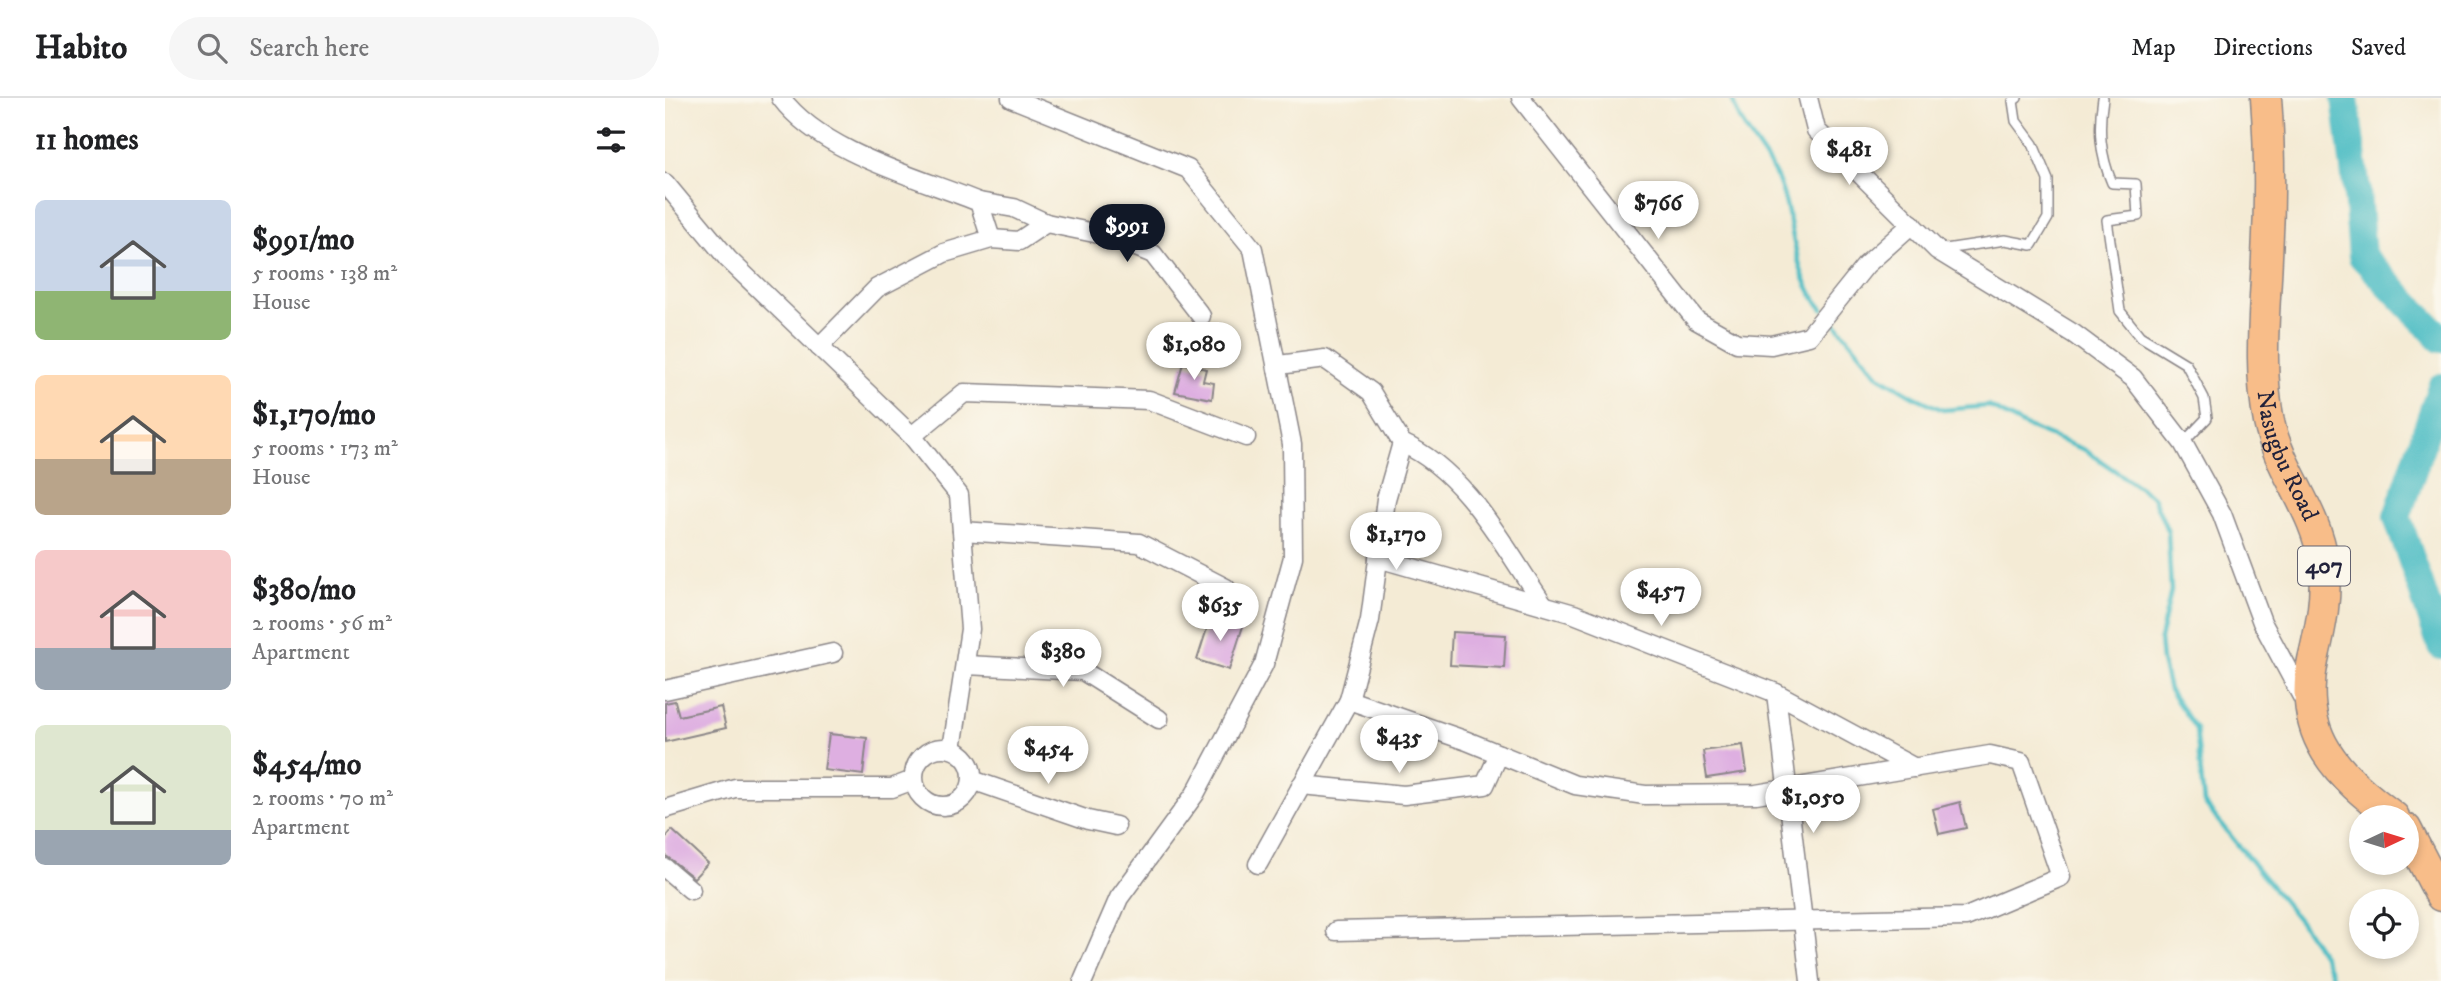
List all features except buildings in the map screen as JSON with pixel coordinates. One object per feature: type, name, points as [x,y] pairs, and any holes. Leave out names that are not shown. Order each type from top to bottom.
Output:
[{"type":"main road","name":"Nasugbu Road","points":[[2266,98],[2270,155],[2263,340],[2267,406],[2280,454],[2318,537],[2325,584],[2323,615],[2308,691],[2309,710],[2319,741],[2332,760],[2355,788],[2378,805]]},
{"type":"main road","points":[[2419,854],[2441,896]]},
{"type":"street","points":[[781,98],[793,115],[845,148],[979,202],[1014,208],[1046,223],[1109,236],[1153,254],[1201,316]]},
{"type":"street","points":[[1011,98],[1188,169],[1253,249],[1279,365],[1292,444],[1293,557],[1264,664],[1195,794],[1119,898],[1083,981]]},
{"type":"street","points":[[1521,98],[1696,320],[1737,343],[1771,345],[1809,336],[1866,265],[1912,224]]},
{"type":"street","points":[[1808,98],[1816,130],[1937,250],[2074,334],[2133,379],[2183,443],[2222,514],[2262,622],[2309,710]]},
{"type":"street","points":[[665,183],[728,259],[912,436],[959,495],[970,629],[952,749]]},
{"type":"street","points":[[979,202],[991,239]]},
{"type":"street","points":[[819,346],[877,288],[944,253],[991,239],[1019,241],[1046,223]]},
{"type":"street","points":[[1279,365],[1325,359],[1371,392],[1402,443],[1423,452],[1468,495],[1544,605]]},
{"type":"street","points":[[912,436],[964,393],[1149,400],[1246,437]]},
{"type":"street","points":[[1258,864],[1349,700],[1370,620],[1386,499],[1402,443]]},
{"type":"street","points":[[962,531],[1139,543],[1226,588]]},
{"type":"street","points":[[1378,558],[1544,605],[1776,693],[1915,768]]},
{"type":"street","points":[[665,690],[833,653]]},
{"type":"street","points":[[966,665],[1083,671],[1159,719]]},
{"type":"street","points":[[1776,693],[1810,981]]},
{"type":"street","points":[[1336,931],[1966,917],[2061,877],[2021,762],[1990,755],[1756,794],[1645,795],[1575,785],[1499,754],[1349,700]]},
{"type":"street","points":[[933,749],[952,749],[967,761],[972,780],[964,798],[956,803],[937,806],[921,797],[913,780],[914,770],[924,754],[933,749]]},
{"type":"street","points":[[1300,785],[1404,795],[1485,785],[1499,754]]},
{"type":"street","points":[[665,809],[735,788],[892,788],[913,780]]},
{"type":"street","points":[[972,780],[1087,820],[1116,826]]},
{"type":"street","points":[[665,868],[691,890]]},
{"type":"lane","points":[[1937,250],[2005,240],[2032,245],[2048,218],[2048,180],[2033,144],[2016,121],[2013,101],[2017,98]]},
{"type":"lane","points":[[2103,98],[2099,120],[2102,159],[2112,183],[2136,184],[2138,216],[2107,220],[2120,312],[2140,336],[2186,363],[2204,398],[2207,418],[2183,443]]},
{"type":"waterway","points":[[1732,98],[1740,120],[1777,178],[1788,211],[1799,263],[1812,295],[1823,309]]},
{"type":"waterway","points":[[2345,98],[2362,256],[2441,339]]},
{"type":"waterway","points":[[1829,315],[1879,376],[1913,396],[1943,410],[1988,406],[2025,426],[2085,450],[2153,497],[2168,532],[2171,591],[2160,639],[2162,661],[2169,690],[2196,729],[2204,803],[2305,928],[2324,957],[2334,981]]},
{"type":"waterway","points":[[2441,387],[2397,517],[2441,646]]}]
